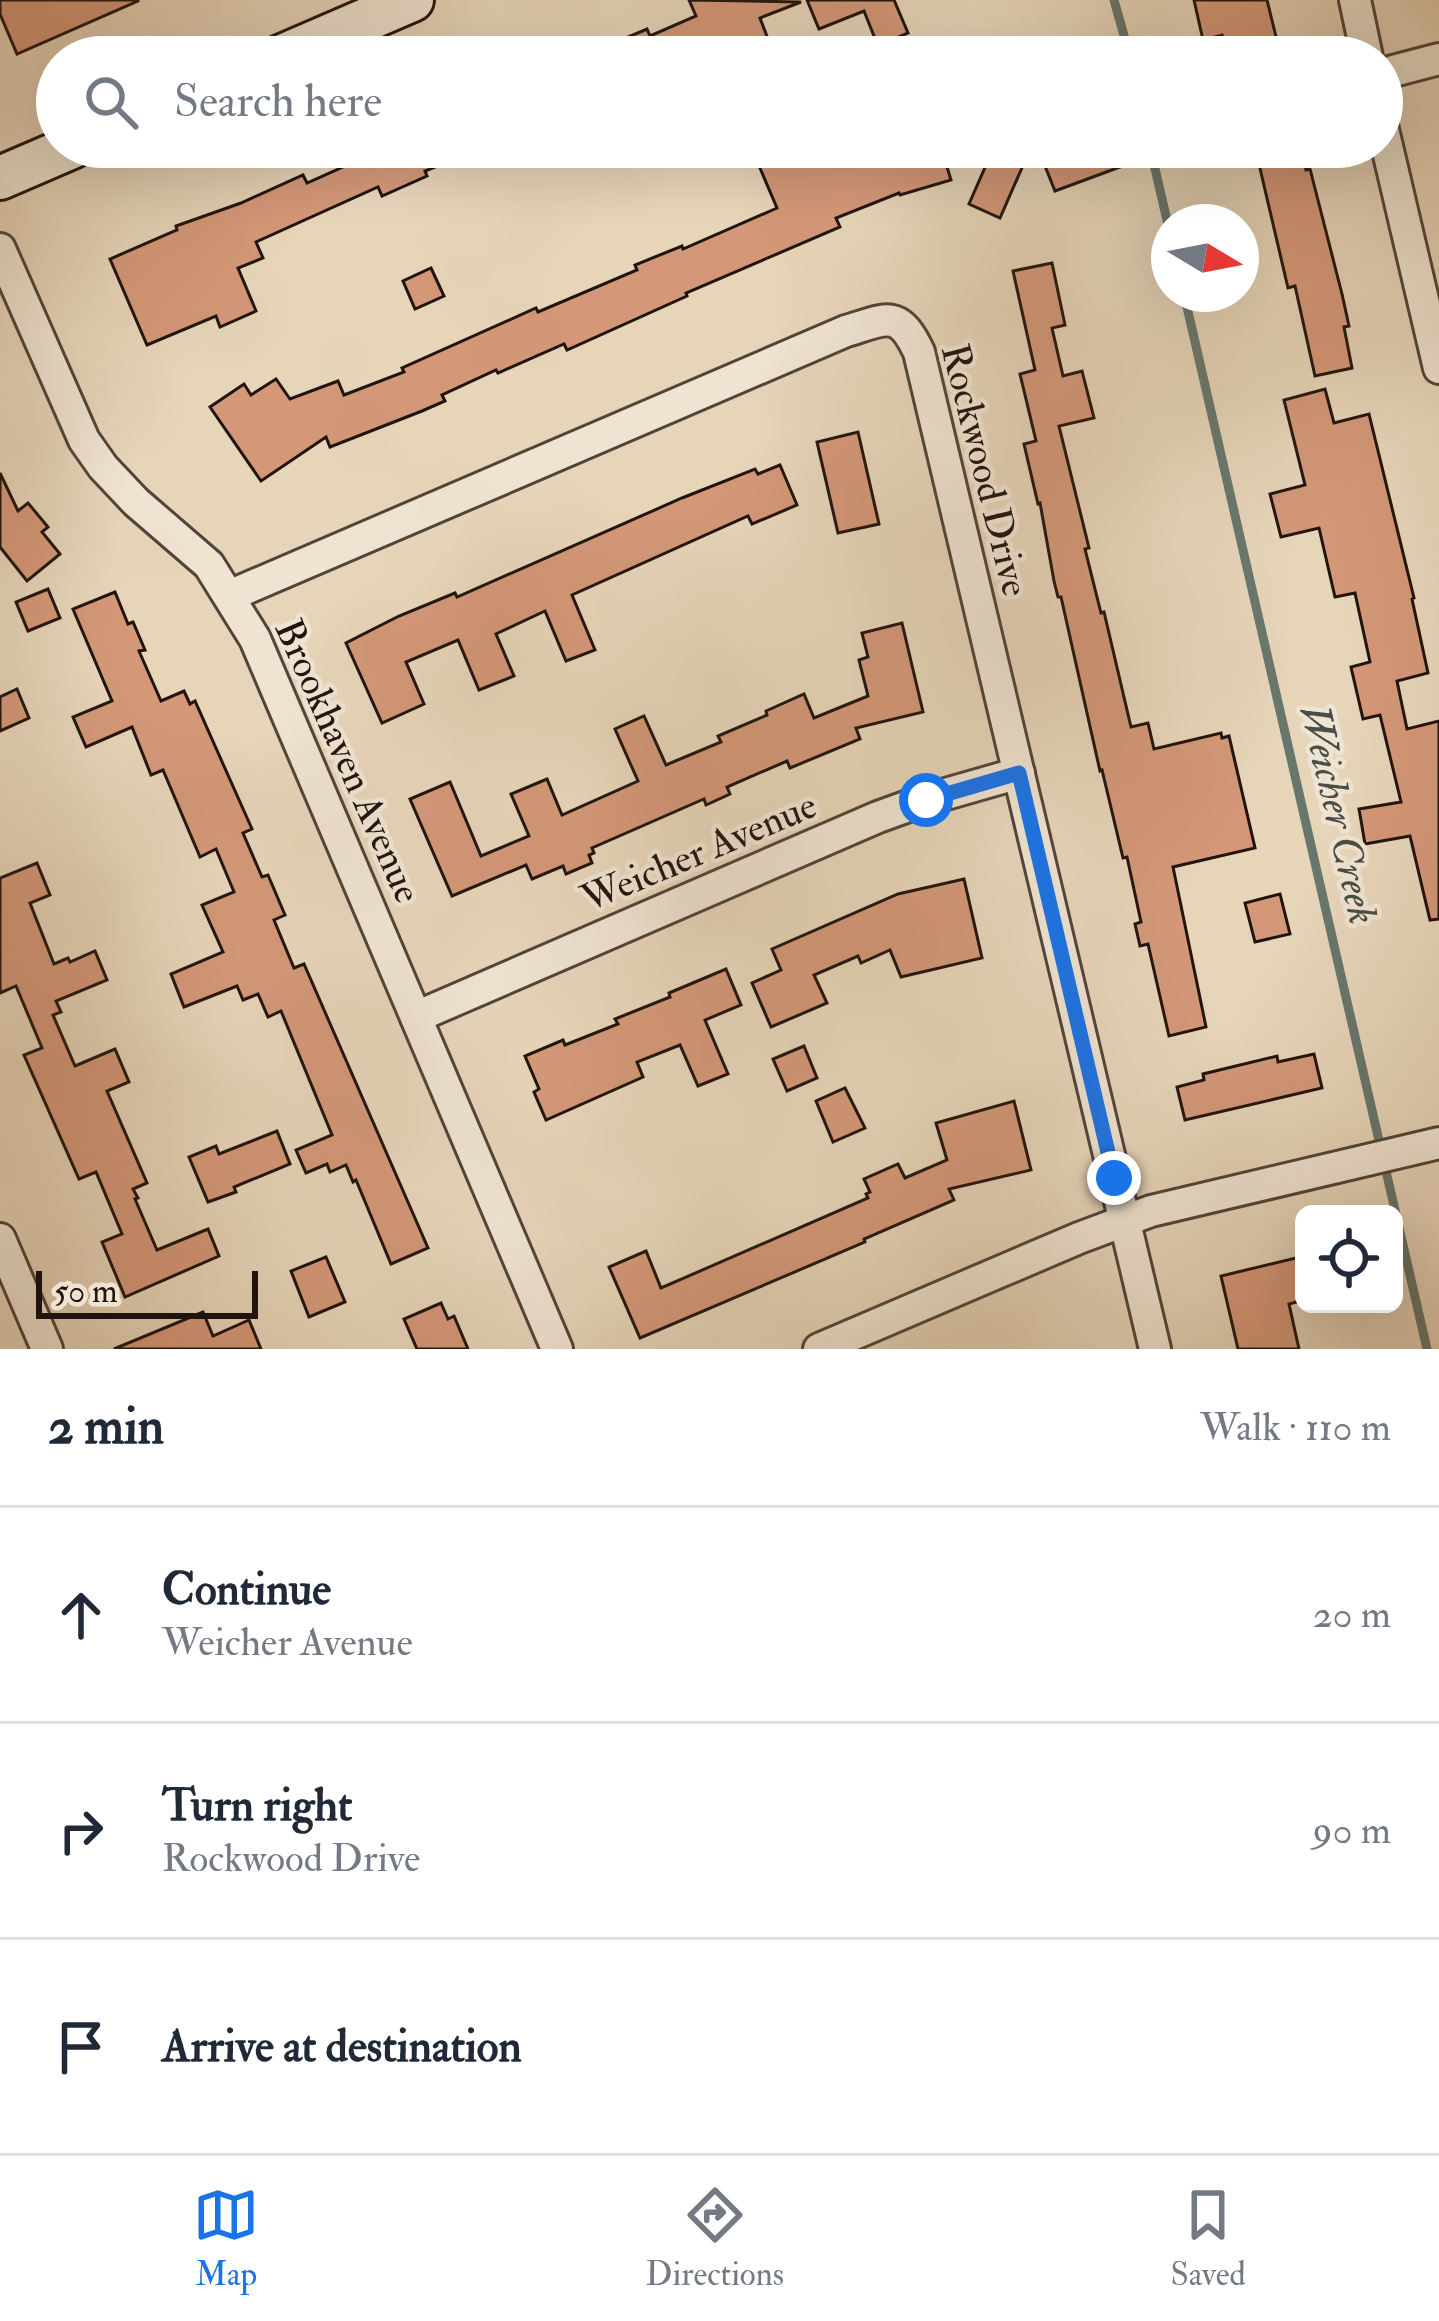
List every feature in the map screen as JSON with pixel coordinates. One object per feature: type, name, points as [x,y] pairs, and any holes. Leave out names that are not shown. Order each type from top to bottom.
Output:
[{"type":"street","points":[[329,36],[412,0]]},
{"type":"street","points":[[1355,0],[1362,36]]},
{"type":"street","points":[[1403,68],[1439,58]]},
{"type":"street","points":[[0,178],[36,162]]},
{"type":"street","points":[[1392,168],[1439,368]]},
{"type":"street","name":"Brookhaven Avenue","points":[[0,249],[85,440],[136,502],[209,565],[255,639],[557,1349]]},
{"type":"street","name":"Rockwood Drive","points":[[229,596],[846,332],[894,320],[908,328],[920,352],[1155,1349]]},
{"type":"street","name":"Weicher Avenue","points":[[416,1017],[878,817],[1019,773]]},
{"type":"street","points":[[819,1349],[1151,1211],[1439,1143]]},
{"type":"street","points":[[0,1238],[47,1349]]},
{"type":"building","points":[[0,0],[138,0],[58,36],[36,36],[36,46],[17,54],[0,14]]},
{"type":"building","points":[[689,0],[801,2],[760,18],[767,36],[650,36],[696,16]]},
{"type":"building","points":[[807,0],[894,0],[908,33],[874,36],[864,11],[819,29]]},
{"type":"building","points":[[1194,0],[1267,0],[1276,36],[1202,36]]},
{"type":"building","points":[[340,168],[432,168],[425,171],[427,176],[382,196],[378,187],[256,242],[263,258],[238,268],[256,311],[220,327],[216,316],[147,345],[110,259],[177,230],[176,226],[303,175],[307,183]]},
{"type":"building","points":[[760,168],[947,168],[951,180],[899,193],[836,218],[840,227],[567,350],[564,344],[496,370],[442,395],[445,401],[422,411],[330,447],[326,437],[261,481],[210,407],[244,384],[251,395],[276,379],[290,399],[338,381],[344,395],[404,372],[402,368],[536,308],[538,312],[637,270],[635,265],[777,208]]},
{"type":"building","points":[[985,168],[1022,168],[1000,218],[969,204]]},
{"type":"building","points":[[1046,168],[1117,168],[1055,191]]},
{"type":"building","points":[[1260,168],[1310,169],[1349,326],[1344,327],[1352,368],[1315,376],[1295,286],[1288,288]]},
{"type":"building","points":[[1052,263],[1065,325],[1052,328],[1063,376],[1082,371],[1094,418],[1059,426],[1131,727],[1148,723],[1154,749],[1221,733],[1222,738],[1229,736],[1255,848],[1173,867],[1206,1027],[1169,1036],[1148,944],[1140,946],[1135,924],[1141,922],[1127,857],[1123,858],[1100,771],[1024,444],[1036,441],[1020,374],[1035,370],[1013,271]]},
{"type":"building","points":[[431,268],[444,296],[415,309],[403,281]]},
{"type":"building","points":[[1325,389],[1334,423],[1369,414],[1414,598],[1428,673],[1397,681],[1407,729],[1439,721],[1439,919],[1430,920],[1410,836],[1365,844],[1359,809],[1401,802],[1380,715],[1363,719],[1351,667],[1370,662],[1355,593],[1335,597],[1319,528],[1281,537],[1270,494],[1305,485],[1284,400]]},
{"type":"building","points":[[858,432],[879,524],[838,533],[817,442]]},
{"type":"building","points":[[780,465],[797,505],[752,524],[748,516],[572,595],[595,650],[566,661],[545,611],[496,634],[514,676],[479,690],[458,640],[406,662],[424,704],[382,723],[346,643],[399,616],[455,593],[457,597],[682,498],[755,469],[758,474]]},
{"type":"building","points":[[0,473],[18,511],[28,503],[48,527],[42,532],[60,554],[27,581],[0,547]]},
{"type":"building","points":[[48,589],[60,618],[28,631],[16,602]]},
{"type":"building","points":[[115,592],[145,650],[139,651],[161,701],[184,691],[190,704],[195,701],[252,829],[243,833],[285,915],[274,920],[294,968],[304,964],[428,1248],[391,1264],[346,1165],[330,1172],[327,1164],[306,1173],[296,1150],[332,1135],[281,1011],[268,1017],[258,994],[243,1000],[237,986],[184,1007],[171,974],[223,952],[202,905],[234,892],[216,849],[200,857],[163,770],[151,775],[132,727],[86,747],[73,717],[112,701],[73,609]]},
{"type":"building","points":[[902,623],[923,712],[856,728],[860,739],[790,768],[787,761],[727,787],[730,794],[706,805],[704,799],[592,848],[592,863],[566,874],[563,866],[532,879],[526,865],[452,896],[410,799],[450,782],[481,856],[529,836],[511,794],[547,779],[562,815],[638,781],[615,729],[644,716],[666,765],[721,742],[718,736],[804,694],[814,718],[868,696],[859,660],[868,657],[862,633]]},
{"type":"building","points":[[17,689],[29,718],[0,731],[0,697]]},
{"type":"building","points":[[37,863],[50,895],[30,903],[54,964],[95,951],[107,980],[56,1001],[61,1012],[53,1015],[75,1066],[115,1049],[129,1082],[107,1091],[147,1183],[133,1189],[157,1250],[208,1229],[219,1256],[125,1297],[102,1242],[122,1234],[96,1172],[79,1179],[24,1055],[42,1048],[16,986],[0,993],[0,878]]},
{"type":"building","points":[[964,879],[982,958],[901,977],[890,950],[861,963],[858,956],[814,975],[827,1003],[771,1027],[752,983],[781,970],[772,949],[898,894]]},
{"type":"building","points":[[1280,894],[1290,934],[1255,942],[1245,903]]},
{"type":"building","points":[[726,969],[741,1005],[705,1020],[728,1074],[698,1086],[680,1045],[637,1062],[643,1077],[546,1120],[525,1056],[618,1024],[615,1019]]},
{"type":"building","points":[[804,1046],[817,1078],[787,1091],[773,1059]]},
{"type":"building","points":[[1314,1054],[1322,1088],[1185,1120],[1177,1087],[1204,1080],[1203,1074],[1277,1056],[1278,1062]]},
{"type":"building","points":[[845,1088],[865,1128],[833,1142],[816,1101]]},
{"type":"building","points":[[1014,1101],[1031,1170],[949,1189],[954,1200],[640,1338],[609,1267],[646,1251],[661,1288],[868,1198],[864,1179],[898,1164],[905,1178],[947,1160],[936,1123]]},
{"type":"building","points":[[277,1131],[290,1164],[208,1202],[189,1157],[216,1146],[219,1154]]},
{"type":"building","points":[[326,1257],[345,1302],[309,1317],[291,1271]]},
{"type":"building","points":[[1295,1258],[1295,1302],[1289,1304],[1299,1349],[1238,1349],[1221,1276]]},
{"type":"building","points":[[441,1303],[448,1319],[454,1316],[468,1349],[417,1349],[404,1319]]},
{"type":"building","points":[[203,1312],[213,1336],[249,1320],[261,1349],[114,1349]]},
{"type":"waterway","name":"Weicher Creek","points":[[1114,0],[1124,36]]},
{"type":"waterway","name":"Weicher Creek","points":[[1155,168],[1163,204]]},
{"type":"waterway","name":"Weicher Creek","points":[[1188,312],[1427,1349]]},
{"type":"route","points":[[926,800],[1019,773],[1114,1178]]}]
